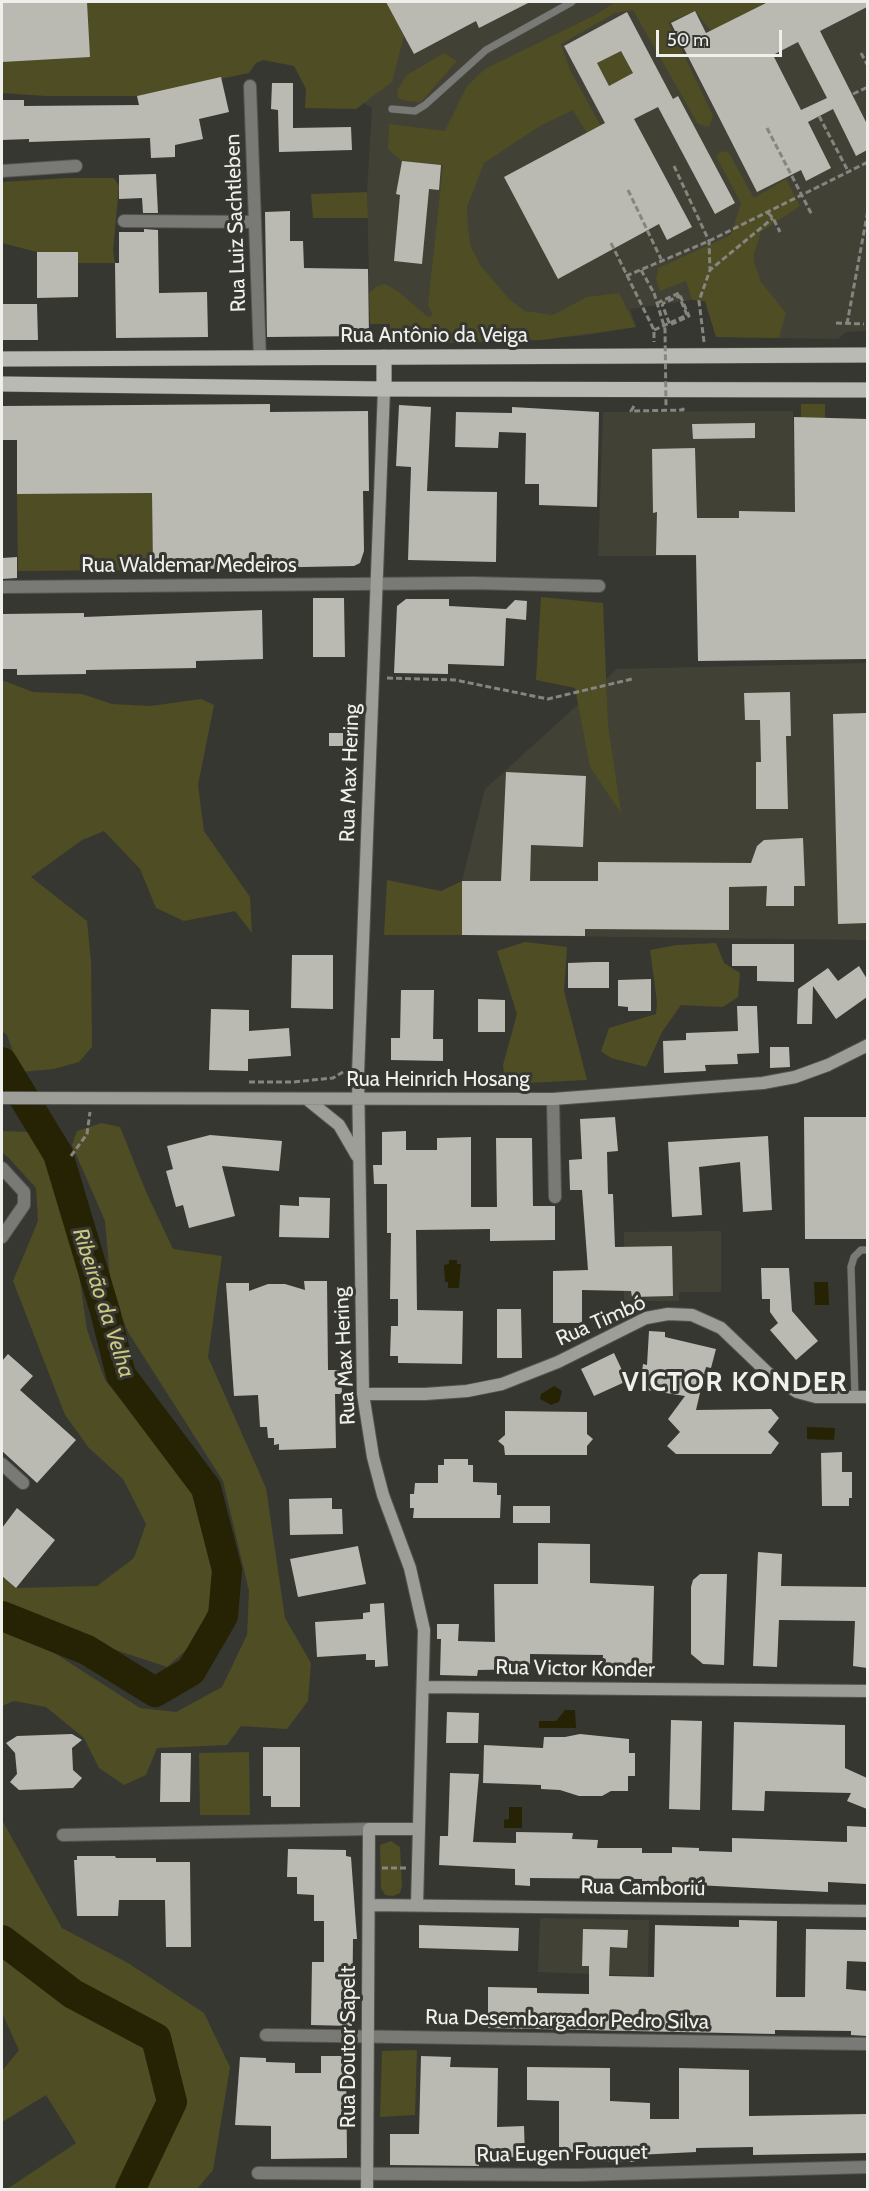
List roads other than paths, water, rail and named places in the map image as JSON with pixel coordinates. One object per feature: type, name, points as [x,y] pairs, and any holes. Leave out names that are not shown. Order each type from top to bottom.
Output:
[{"type":"main road","name":"Rua Antônio da Veiga","points":[[2,359],[867,355]]},
{"type":"main road","points":[[384,357],[384,389]]},
{"type":"main road","points":[[2,384],[384,389],[867,390]]},
{"type":"street","name":"Rua Luiz Sachtleben","points":[[250,86],[260,359]]},
{"type":"street","points":[[2,171],[76,165]]},
{"type":"street","points":[[124,221],[255,222]]},
{"type":"street","name":"Rua Max Hering","points":[[384,389],[358,1100],[363,1394],[375,1466],[410,1568],[418,1600],[424,1630],[424,1687]]},
{"type":"street","name":"Rua Waldemar Medeiros","points":[[2,587],[376,584],[599,586]]},
{"type":"street","name":"Rua Heinrich Hosang","points":[[2,1098],[553,1099],[763,1083],[795,1077],[828,1065],[867,1045]]},
{"type":"street","points":[[553,1099],[555,1197]]},
{"type":"street","name":"Rua Max Hering","points":[[307,1100],[339,1125],[358,1158]]},
{"type":"street","points":[[2,1168],[24,1192],[24,1205],[2,1237]]},
{"type":"street","name":"Rua Timbó","points":[[363,1394],[467,1391],[502,1384],[558,1362],[646,1318],[668,1314],[692,1315],[721,1328],[768,1373],[797,1392],[816,1397],[861,1397]]},
{"type":"street","points":[[2,1464],[23,1483]]},
{"type":"street","points":[[417,1905],[424,1687]]},
{"type":"street","name":"Rua Victor Konder","points":[[424,1687],[867,1691]]},
{"type":"street","points":[[63,1834],[419,1828]]},
{"type":"street","name":"Rua Doutor Sapelt","points":[[367,2190],[369,1829]]},
{"type":"street","name":"Rua Camboriú","points":[[369,1905],[867,1911]]},
{"type":"street","name":"Rua Desembargador Pedro Silva","points":[[266,2036],[867,2044]]},
{"type":"street","name":"Rua Eugen Fouquet","points":[[258,2173],[578,2175],[867,2167]]},
{"type":"lane","points":[[392,109],[415,111],[486,50],[572,2]]},
{"type":"lane","points":[[861,1397],[851,1267],[854,1257],[861,1250],[867,1250]]},
{"type":"waterway","name":"Ribeirão da Velha","points":[[2,1062],[58,1154],[105,1311],[121,1375],[206,1488],[227,1570],[223,1616],[191,1671],[155,1692],[87,1650],[2,1616]]},
{"type":"waterway","name":"Ribeirão da Velha","points":[[2,1940],[73,1994],[156,2038],[172,2102],[130,2190]]},
{"type":"district","name":"VICTOR KONDER","points":[[735,1383]]}]
